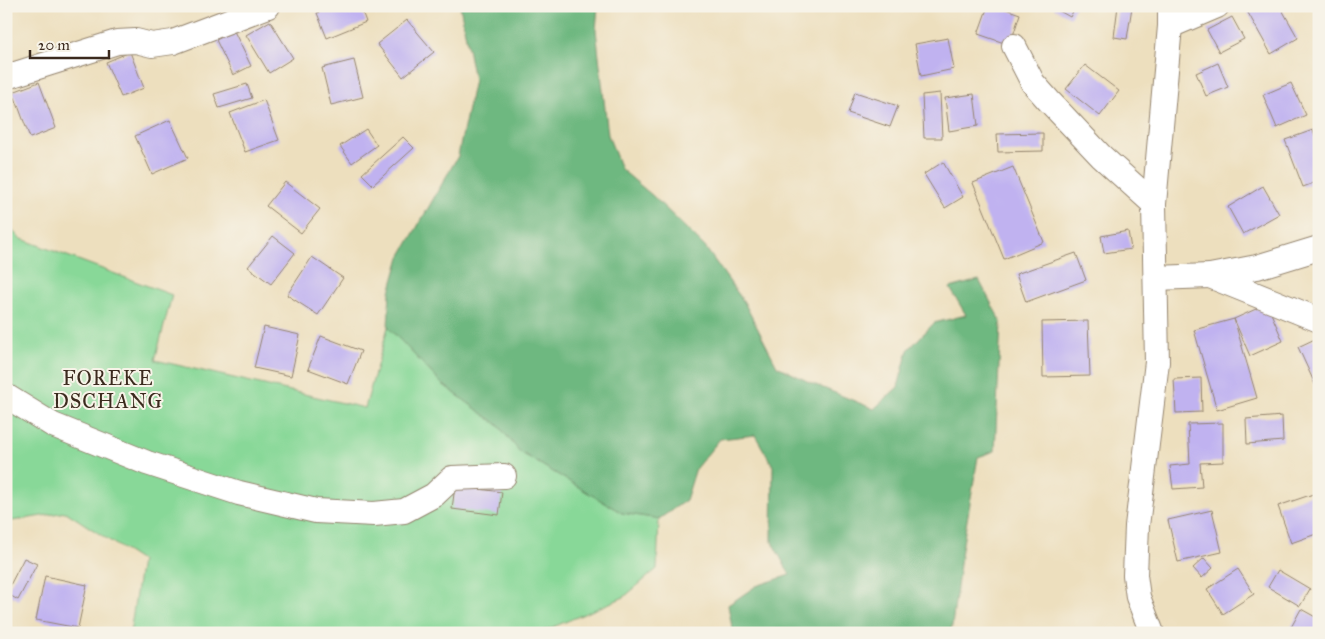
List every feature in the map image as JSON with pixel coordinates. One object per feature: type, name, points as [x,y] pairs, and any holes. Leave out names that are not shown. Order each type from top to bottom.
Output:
[{"type":"street","points":[[6,78],[117,42],[136,41],[152,45],[173,42],[268,6]]},
{"type":"street","points":[[1152,633],[1138,597],[1135,575],[1136,526],[1157,362],[1154,204],[1170,16],[1217,6]]},
{"type":"street","points":[[1014,46],[1033,83],[1101,156],[1154,204]]},
{"type":"street","points":[[1156,278],[1210,276],[1258,267],[1319,248]]},
{"type":"street","points":[[1210,276],[1319,320]]},
{"type":"street","points":[[6,396],[53,425],[147,463],[239,494],[316,512],[374,514],[404,511],[434,494],[452,478],[504,476]]},
{"type":"green space","points":[[460,6],[598,6],[596,30],[608,135],[621,169],[653,196],[705,247],[744,302],[777,366],[811,383],[874,409],[898,387],[908,350],[934,323],[966,315],[950,288],[979,280],[1001,322],[995,451],[978,457],[962,549],[951,633],[733,633],[728,605],[756,586],[790,575],[772,542],[773,466],[755,435],[720,439],[696,468],[686,500],[659,519],[622,513],[520,452],[498,425],[441,383],[388,327],[390,292],[400,257],[458,156],[474,80]]},
{"type":"green space","points":[[6,222],[19,238],[172,295],[155,360],[365,408],[388,327],[441,383],[498,425],[520,452],[622,513],[659,519],[657,569],[624,597],[539,633],[130,633],[141,561],[66,512],[6,522]]},
{"type":"building","points":[[334,6],[360,6],[366,22],[327,38],[317,13]]},
{"type":"building","points":[[988,6],[997,6],[1020,14],[1010,45],[978,34]]},
{"type":"building","points":[[1056,6],[1076,6],[1070,17],[1054,8]]},
{"type":"building","points":[[1118,6],[1132,7],[1127,39],[1114,37]]},
{"type":"building","points":[[1255,6],[1280,6],[1298,38],[1271,54],[1247,11]]},
{"type":"building","points":[[1232,17],[1244,39],[1219,52],[1207,30]]},
{"type":"building","points":[[407,20],[434,52],[403,77],[377,44]]},
{"type":"building","points":[[270,21],[293,58],[269,73],[246,35]]},
{"type":"building","points":[[234,31],[251,66],[233,75],[216,40]]},
{"type":"building","points":[[948,38],[954,69],[921,76],[915,44]]},
{"type":"building","points":[[130,52],[144,88],[121,97],[106,62]]},
{"type":"building","points":[[354,60],[363,97],[331,105],[322,68]]},
{"type":"building","points":[[1218,63],[1228,87],[1206,96],[1196,73]]},
{"type":"building","points":[[1085,65],[1119,91],[1100,116],[1066,89]]},
{"type":"building","points":[[39,82],[56,128],[30,138],[13,92]]},
{"type":"building","points":[[1291,83],[1306,115],[1277,128],[1263,95]]},
{"type":"building","points":[[247,84],[252,98],[219,108],[214,94]]},
{"type":"building","points":[[855,92],[898,106],[890,127],[848,113]]},
{"type":"building","points":[[940,93],[942,138],[924,138],[922,95]]},
{"type":"building","points":[[974,94],[978,126],[949,131],[945,98]]},
{"type":"building","points":[[264,100],[279,140],[245,152],[230,113]]},
{"type":"building","points":[[170,120],[188,158],[152,174],[135,136]]},
{"type":"building","points":[[366,129],[377,145],[352,163],[340,146]]},
{"type":"building","points":[[1313,130],[1319,146],[1319,181],[1303,187],[1285,140]]},
{"type":"building","points":[[1043,133],[1043,151],[998,152],[997,134]]},
{"type":"building","points":[[403,137],[414,148],[373,185],[362,174]]},
{"type":"building","points":[[943,162],[963,197],[945,208],[924,174]]},
{"type":"building","points":[[1013,167],[1044,242],[1004,259],[973,183]]},
{"type":"building","points":[[285,182],[320,209],[301,233],[266,206]]},
{"type":"building","points":[[1263,186],[1279,214],[1243,234],[1228,207]]},
{"type":"building","points":[[1128,231],[1131,249],[1104,253],[1101,236]]},
{"type":"building","points":[[273,236],[295,253],[271,284],[248,267]]},
{"type":"building","points":[[1076,253],[1086,280],[1026,302],[1016,274]]},
{"type":"building","points":[[312,257],[343,278],[318,315],[287,295]]},
{"type":"building","points":[[1267,304],[1283,341],[1250,356],[1234,319]]},
{"type":"building","points":[[1234,319],[1257,398],[1217,410],[1194,330]]},
{"type":"building","points":[[1088,321],[1090,376],[1043,377],[1042,322]]},
{"type":"building","points":[[264,327],[300,335],[291,376],[254,368]]},
{"type":"building","points":[[321,336],[361,351],[348,384],[308,369]]},
{"type":"building","points":[[1317,338],[1319,342],[1319,393],[1298,347]]},
{"type":"building","points":[[1201,378],[1202,412],[1176,413],[1174,379]]},
{"type":"building","points":[[1282,416],[1283,441],[1247,444],[1246,419]]},
{"type":"building","points":[[1223,423],[1223,462],[1200,463],[1202,487],[1173,489],[1170,466],[1190,464],[1188,424]]},
{"type":"building","points":[[455,486],[502,492],[499,515],[452,509]]},
{"type":"building","points":[[1319,492],[1319,533],[1291,543],[1278,506]]},
{"type":"building","points":[[1212,510],[1222,552],[1178,562],[1168,520]]},
{"type":"building","points":[[24,558],[37,564],[18,600],[6,593]]},
{"type":"building","points":[[1204,558],[1213,568],[1202,578],[1193,568]]},
{"type":"building","points":[[1238,569],[1254,594],[1223,614],[1207,589]]},
{"type":"building","points":[[1278,570],[1310,589],[1300,606],[1268,587]]},
{"type":"building","points":[[45,576],[87,585],[78,628],[36,620]]},
{"type":"building","points":[[1301,609],[1319,619],[1319,633],[1288,633]]},
{"type":"district","name":"FOREKE DSCHANG","points":[[108,390]]}]
